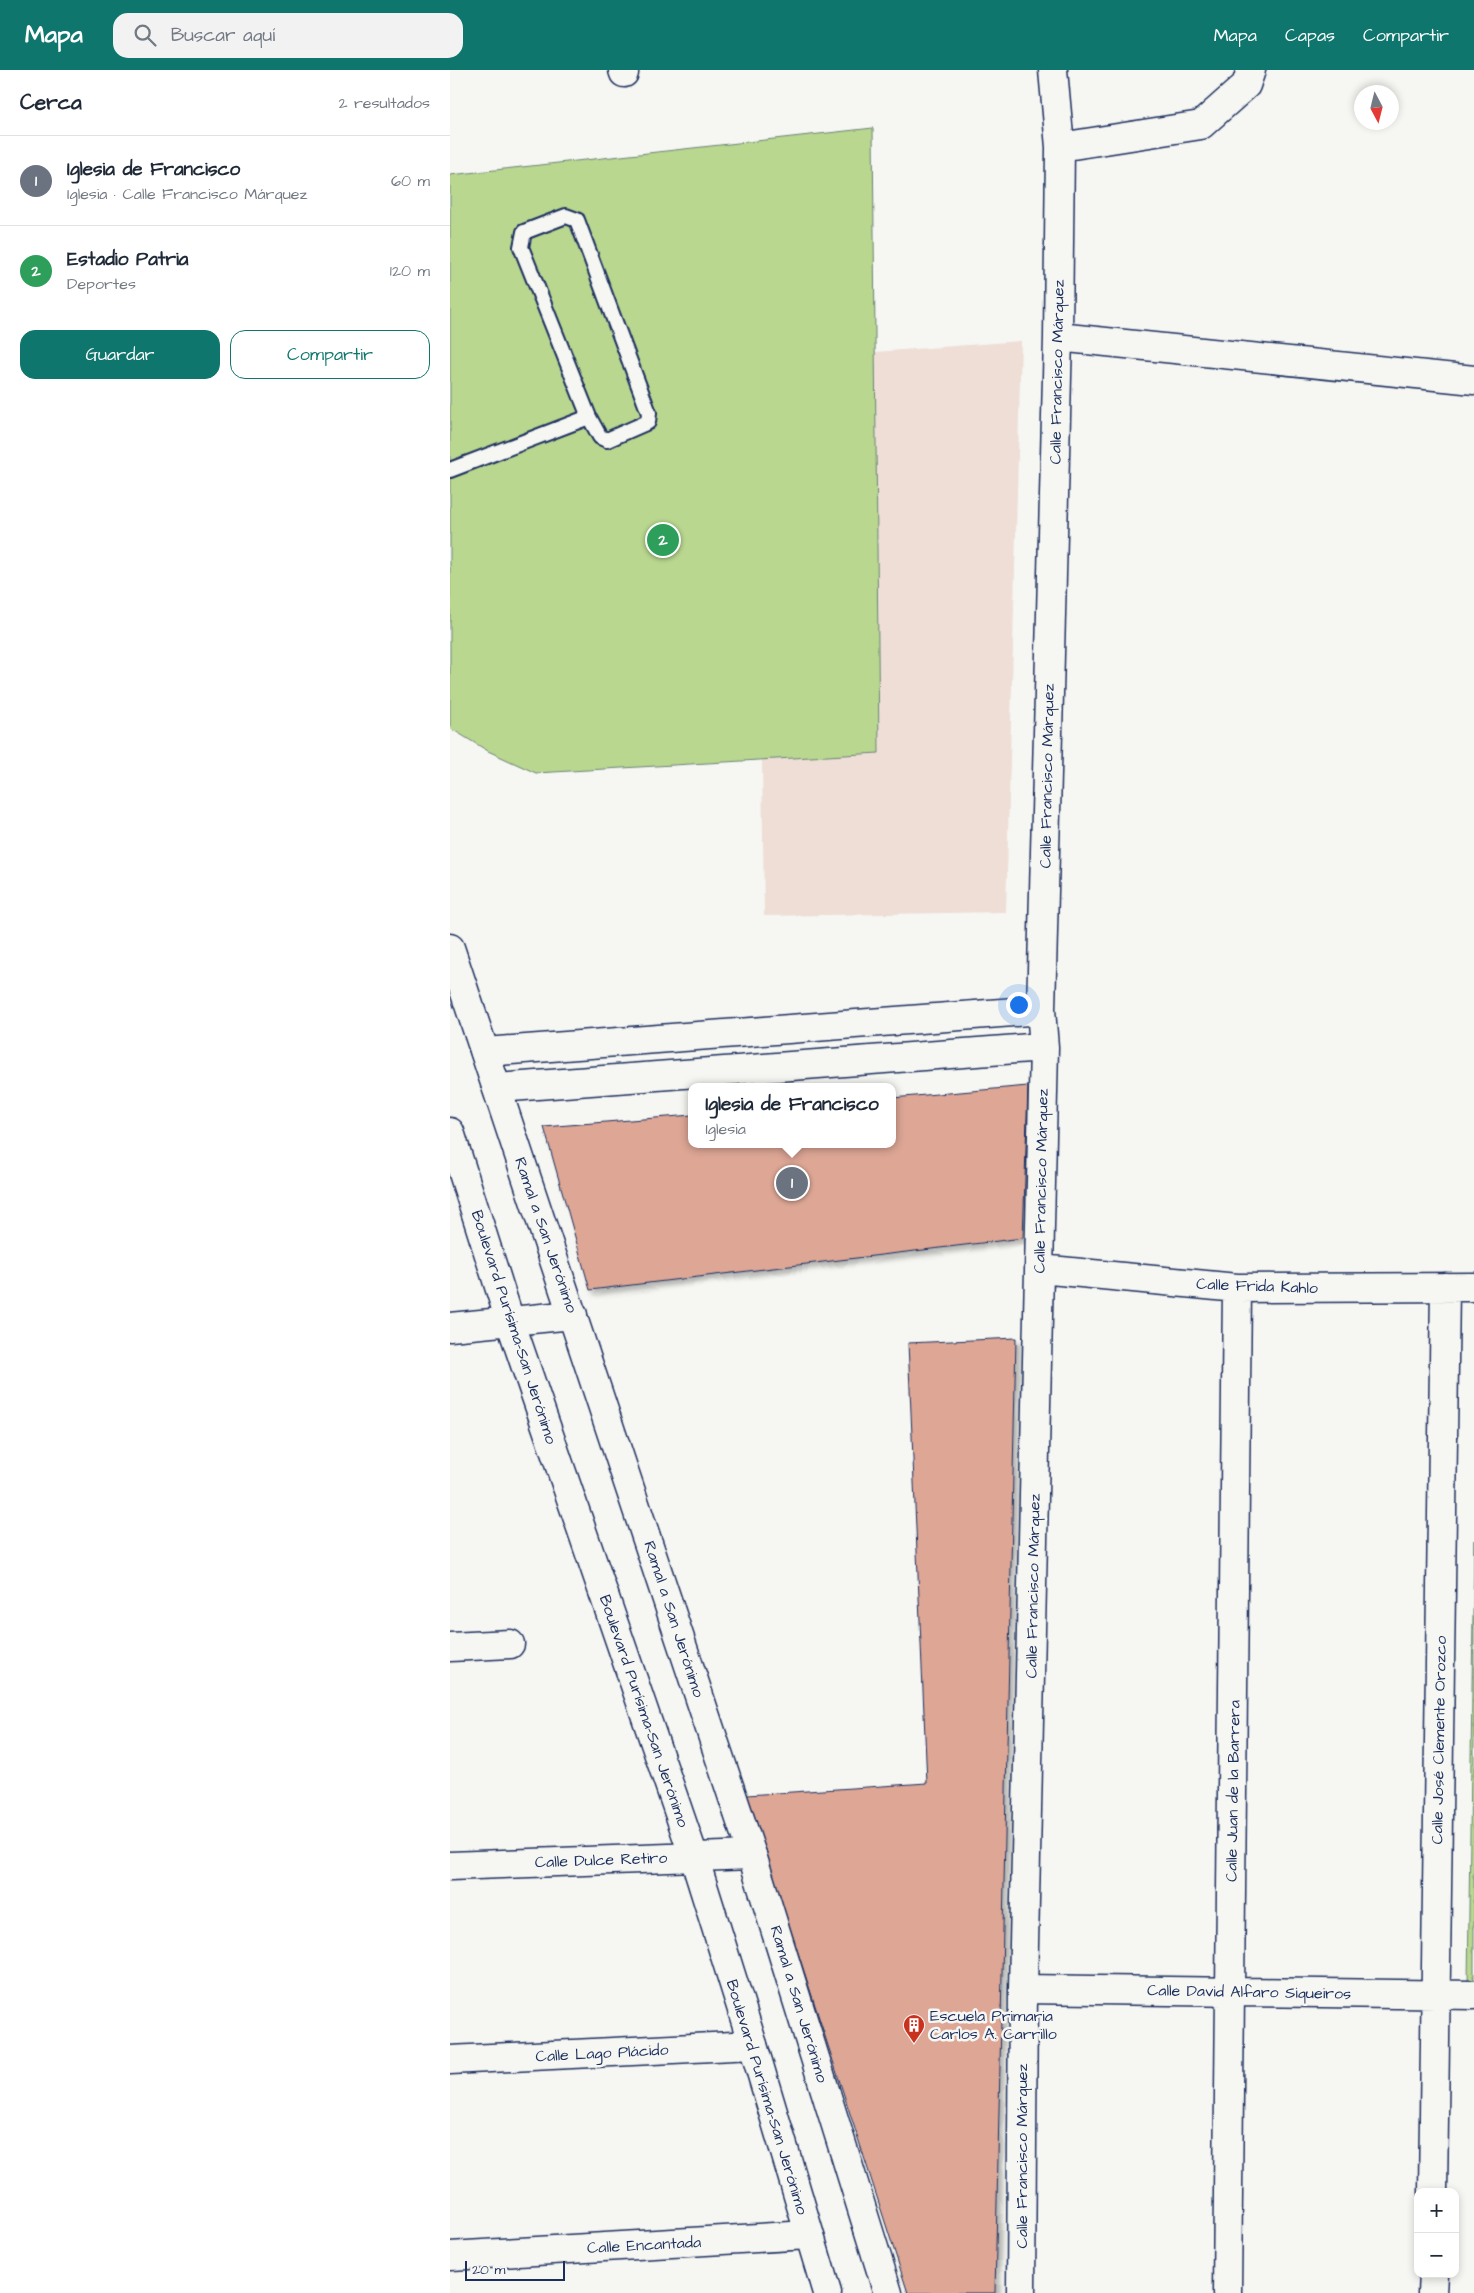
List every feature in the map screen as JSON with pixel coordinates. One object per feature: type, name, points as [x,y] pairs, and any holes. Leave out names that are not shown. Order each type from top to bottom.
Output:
[{"type":"street","name":"Calle Francisco Márquez","points":[[1020,2293],[1023,1989],[1044,1047],[1041,1010],[1058,337],[1060,147],[1052,70]]},
{"type":"street","points":[[1060,147],[1201,125],[1249,78]]},
{"type":"street","points":[[1058,337],[1474,380]]},
{"type":"street","name":"Ramal a San Jerónimo","points":[[450,948],[752,1855],[888,2293]]},
{"type":"street","points":[[485,1052],[1041,1010]]},
{"type":"street","points":[[497,1088],[1044,1047]]},
{"type":"street","name":"Boulevard Purísima-San Jerónimo","points":[[450,1132],[510,1321],[694,1857],[753,2045],[827,2293]]},
{"type":"street","name":"Calle Frida Kahlo","points":[[1040,1269],[1238,1288],[1474,1287]]},
{"type":"street","name":"Calle José Clemente Orozco","points":[[1433,2188],[1445,1287]]},
{"type":"street","name":"Calle Juan de la Barrera","points":[[1227,2293],[1238,1288]]},
{"type":"street","points":[[450,1327],[573,1315]]},
{"type":"street","points":[[450,1647],[510,1644]]},
{"type":"street","name":"Calle Dulce Retiro","points":[[450,1866],[752,1855]]},
{"type":"street","name":"Calle David Alfaro Siqueiros","points":[[1023,1989],[1474,1995]]},
{"type":"street","name":"Calle Lago Plácido","points":[[450,2060],[753,2045]]},
{"type":"street","name":"Calle Encantada","points":[[450,2256],[809,2235]]},
{"type":"street","points":[[1432,2278],[1432,2293]]},
{"type":"lane","points":[[566,216],[578,220],[649,413],[648,422],[607,440],[600,437],[589,417],[521,247],[524,232],[566,216]]},
{"type":"lane","points":[[450,470],[589,417]]},
{"type":"shaded area","points":[[1021,341],[1006,912],[764,916],[762,759],[879,753],[875,352]]},
{"type":"green space","points":[[873,128],[879,753],[536,773],[488,751],[450,728],[450,175]]},
{"type":"green space","points":[[1474,1540],[1474,1984],[1468,1984]]},
{"type":"building","points":[[1028,1086],[1023,1238],[590,1290],[544,1127],[688,1115],[688,1148],[896,1148],[896,1098]]},
{"type":"building","name":"Escuela Primaria Carlos A. Carrillo","points":[[1016,1338],[995,2293],[908,2293],[747,1795],[927,1783],[908,1343]]},
{"type":"place","name":"Estadio Patria","points":[[663,540]]},
{"type":"place","name":"Iglesia de Francisco","points":[[792,1183]]},
{"type":"place","name":"Escuela Primaria Carlos A. Carrillo","points":[[914,2044]]}]
